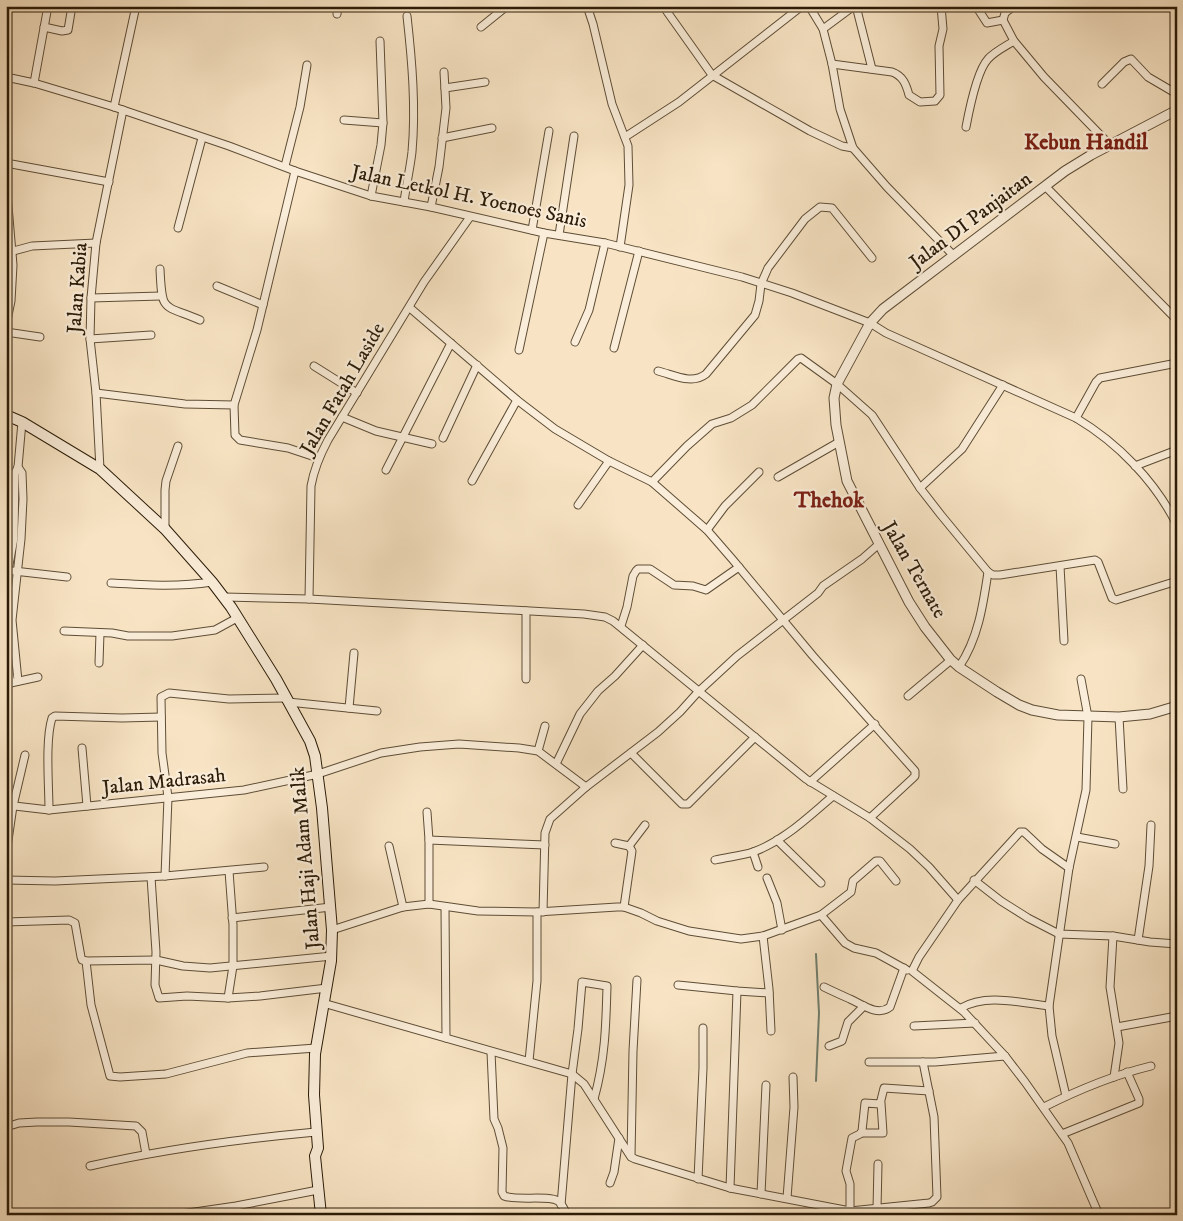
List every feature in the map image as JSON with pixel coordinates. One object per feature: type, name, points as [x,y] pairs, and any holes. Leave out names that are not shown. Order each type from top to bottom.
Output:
[{"type":"main road","name":"Jalan Haji Adam Malik","points":[[6,416],[22,422],[100,469],[165,529],[224,597],[310,740],[318,774],[332,930],[332,956],[328,988],[323,1003],[314,1073],[318,1148],[316,1156],[320,1215]]},
{"type":"main road","points":[[318,1148],[322,1155],[326,1215]]},
{"type":"street","points":[[34,83],[48,6]]},
{"type":"street","points":[[44,27],[62,31],[68,30],[72,6]]},
{"type":"street","points":[[114,107],[136,6]]},
{"type":"street","points":[[481,27],[498,9],[507,6]]},
{"type":"street","points":[[587,6],[612,104],[625,137],[630,158],[629,185],[620,247]]},
{"type":"street","points":[[663,6],[712,75],[810,131],[842,146],[853,148]]},
{"type":"street","points":[[625,137],[679,102],[802,6]]},
{"type":"street","points":[[809,6],[823,28],[840,109],[853,148],[887,187],[954,256]]},
{"type":"street","points":[[823,28],[855,6],[872,69]]},
{"type":"street","points":[[832,64],[892,72],[899,75],[906,85],[909,95],[920,102],[936,101],[940,95],[938,46],[943,29],[941,6]]},
{"type":"street","points":[[976,6],[987,23],[1003,20]]},
{"type":"street","points":[[1014,6],[1005,13],[1003,20],[1014,40],[1044,76],[1110,145]]},
{"type":"street","points":[[404,202],[412,152],[413,111],[411,55],[407,16]]},
{"type":"street","points":[[966,127],[973,96],[984,65],[988,59],[1014,40]]},
{"type":"street","points":[[371,196],[381,145],[383,123],[380,41]]},
{"type":"street","points":[[1102,84],[1129,59],[1135,62],[1148,76],[1177,94]]},
{"type":"street","points":[[285,166],[300,107],[307,65]]},
{"type":"street","points":[[430,208],[439,167],[446,108],[444,72]]},
{"type":"street","name":"Jalan Letkol H. Yoenoes Sanis","points":[[7,78],[34,83],[114,107],[371,196],[544,233],[605,243],[742,277],[792,293],[870,323],[886,333],[1076,418],[1110,441],[1135,466],[1168,508],[1177,525]]},
{"type":"street","points":[[445,88],[485,82]]},
{"type":"street","name":"Jalan Kabia","points":[[100,469],[96,394],[90,339],[91,298],[96,243],[123,110]]},
{"type":"street","name":"Jalan DI Panjaitan","points":[[870,323],[883,309],[1065,171],[1177,110]]},
{"type":"street","points":[[344,120],[383,123]]},
{"type":"street","points":[[442,138],[492,128]]},
{"type":"street","points":[[532,230],[549,131]]},
{"type":"street","points":[[558,235],[574,136]]},
{"type":"street","points":[[178,228],[202,138]]},
{"type":"street","points":[[6,163],[109,182]]},
{"type":"street","points":[[296,171],[255,338],[234,405],[234,435],[237,438],[251,442],[288,448],[318,458]]},
{"type":"street","points":[[1046,187],[1177,320]]},
{"type":"street","points":[[6,326],[13,282],[9,253],[7,194]]},
{"type":"street","points":[[658,371],[692,380],[700,379],[706,374],[755,315],[759,301],[760,284],[768,268],[805,219],[820,208],[832,208],[872,258]]},
{"type":"street","name":"Jalan Fatah Laside","points":[[309,598],[311,486],[318,458],[424,282],[470,217]]},
{"type":"street","points":[[519,350],[544,233]]},
{"type":"street","points":[[9,253],[32,246],[96,243]]},
{"type":"street","points":[[576,342],[589,310],[605,243]]},
{"type":"street","points":[[614,348],[639,251]]},
{"type":"street","points":[[160,269],[163,303],[168,307],[200,320]]},
{"type":"street","points":[[217,286],[263,305]]},
{"type":"street","points":[[91,298],[161,296]]},
{"type":"street","points":[[410,308],[517,400],[555,429],[608,461],[652,482],[707,530],[813,656],[915,770],[912,779],[870,818]]},
{"type":"street","name":"Jalan Ternate","points":[[870,323],[837,384],[834,398],[834,412],[846,481],[909,602],[951,660],[958,667],[1019,705],[1032,710],[1058,715],[1119,717],[1150,714],[1177,706]]},
{"type":"street","points":[[6,332],[40,337]]},
{"type":"street","points":[[90,339],[151,334]]},
{"type":"street","points":[[386,470],[452,343]]},
{"type":"street","points":[[652,482],[687,446],[712,424],[731,418],[752,405],[798,359],[804,359],[837,384],[872,415],[920,488],[988,572],[1000,575],[1097,561],[1112,598],[1116,600],[1177,581]]},
{"type":"street","points":[[1076,418],[1100,378],[1177,363]]},
{"type":"street","points":[[443,438],[477,365]]},
{"type":"street","points":[[314,366],[357,393]]},
{"type":"street","points":[[920,488],[962,450],[1003,385]]},
{"type":"street","points":[[96,394],[185,404],[234,405]]},
{"type":"street","points":[[472,481],[517,400]]},
{"type":"street","points":[[342,418],[376,431],[432,444]]},
{"type":"street","points":[[6,598],[7,570],[17,538],[23,499],[22,473],[18,467],[22,422]]},
{"type":"street","points":[[778,476],[839,442]]},
{"type":"street","points":[[165,529],[166,481],[178,446]]},
{"type":"street","points":[[1135,466],[1177,450]]},
{"type":"street","points":[[578,505],[608,461]]},
{"type":"street","points":[[707,530],[724,506],[759,472]]},
{"type":"street","points":[[12,683],[9,632],[18,571],[17,538]]},
{"type":"street","points":[[529,1061],[537,981],[545,845],[547,825],[550,819],[586,787],[680,712],[698,692],[738,656],[783,619],[818,594],[823,586],[862,559],[879,544]]},
{"type":"street","points":[[1060,566],[1064,641]]},
{"type":"street","points":[[621,626],[634,576],[638,569],[650,569],[670,584],[693,586],[706,590],[740,567]]},
{"type":"street","points":[[7,570],[67,577]]},
{"type":"street","points":[[958,667],[973,642],[988,572]]},
{"type":"street","points":[[111,583],[163,586],[212,582]]},
{"type":"street","points":[[224,597],[309,598],[605,617],[621,626],[698,692],[810,782],[870,818],[910,849],[958,900]]},
{"type":"street","points":[[526,611],[526,679]]},
{"type":"street","points":[[64,631],[100,632],[128,636],[172,636],[216,630],[237,618]]},
{"type":"street","points":[[99,664],[100,632]]},
{"type":"street","points":[[556,764],[580,714],[598,691],[615,676],[643,645]]},
{"type":"street","points":[[349,708],[354,653]]},
{"type":"street","points":[[6,654],[12,683]]},
{"type":"street","points":[[908,696],[951,660]]},
{"type":"street","points":[[12,683],[38,677]]},
{"type":"street","points":[[1066,1096],[1052,1036],[1049,1006],[1069,868],[1086,795],[1088,716],[1081,679]]},
{"type":"street","points":[[165,876],[168,798],[162,753],[161,697],[165,694],[229,699],[287,700],[378,711]]},
{"type":"street","points":[[50,810],[49,749],[52,718],[55,716],[161,717]]},
{"type":"street","points":[[1119,717],[1123,789]]},
{"type":"street","points":[[810,782],[874,724]]},
{"type":"street","points":[[545,726],[538,751],[586,787]]},
{"type":"street","points":[[631,753],[682,804],[688,804],[755,737]]},
{"type":"street","name":"Jalan Madrasah","points":[[9,805],[50,810],[244,790],[318,774],[381,753],[420,747],[459,744],[538,751]]},
{"type":"street","points":[[82,748],[87,806]]},
{"type":"street","points":[[6,854],[9,805],[25,755]]},
{"type":"street","points":[[714,860],[752,852],[777,840],[832,796]]},
{"type":"street","points":[[427,812],[429,904]]},
{"type":"street","points":[[629,846],[645,825]]},
{"type":"street","points":[[1138,940],[1149,866],[1151,825]]},
{"type":"street","points":[[912,971],[919,957],[958,900],[1017,834],[1022,832],[1069,868]]},
{"type":"street","points":[[1077,837],[1115,844]]},
{"type":"street","points":[[429,840],[545,845]]},
{"type":"street","points":[[777,840],[821,883]]},
{"type":"street","points":[[615,843],[629,846],[632,851],[624,907]]},
{"type":"street","points":[[389,846],[403,908]]},
{"type":"street","points":[[752,852],[758,867]]},
{"type":"street","points":[[332,930],[403,908],[429,904],[478,911],[540,912],[624,907],[642,913],[656,922],[689,932],[741,939],[763,936],[821,915],[851,892],[853,881],[876,861],[880,861],[896,881]]},
{"type":"street","points":[[6,880],[54,881],[151,877],[264,868]]},
{"type":"street","points":[[228,998],[234,966],[229,871]]},
{"type":"street","points":[[151,877],[156,985],[159,998],[187,996],[228,998],[328,988]]},
{"type":"street","points":[[766,878],[777,903],[782,930]]},
{"type":"street","points":[[974,880],[1001,901],[1059,934],[1113,936],[1177,944]]},
{"type":"street","points":[[232,918],[331,907]]},
{"type":"street","points":[[445,907],[446,1038]]},
{"type":"street","points":[[821,915],[845,943],[854,948],[876,953],[912,971],[961,1008],[975,1023],[1005,1056],[1044,1107],[1068,1143],[1099,1215]]},
{"type":"street","points":[[6,922],[69,920],[74,923],[81,957],[82,960],[86,961],[156,960],[183,966],[210,968],[332,956]]},
{"type":"street","points":[[763,936],[771,1031]]},
{"type":"street","points":[[1113,936],[1110,987],[1119,1043],[1114,1077]]},
{"type":"street","points":[[86,961],[91,1005],[110,1076],[166,1074],[247,1053],[316,1048]]},
{"type":"street","points":[[824,987],[864,1006],[882,1011],[890,1007],[904,968]]},
{"type":"street","points":[[631,1157],[633,1051],[637,980]]},
{"type":"street","points":[[561,1205],[582,982],[606,986],[604,1060],[594,1099]]},
{"type":"street","points":[[678,984],[769,993]]},
{"type":"street","points":[[730,1188],[736,991]]},
{"type":"street","points":[[961,1008],[982,1000],[1049,1006]]},
{"type":"street","points":[[323,1003],[572,1074],[584,1084],[631,1157],[730,1188],[786,1198],[850,1213],[929,1203],[937,1197],[934,1117],[923,1062]]},
{"type":"street","points":[[829,1046],[842,1040],[848,1022],[864,1006]]},
{"type":"street","points":[[1117,1027],[1177,1016]]},
{"type":"street","points":[[914,1026],[975,1023]]},
{"type":"street","points":[[698,1179],[702,1107],[703,1028]]},
{"type":"street","points":[[491,1052],[494,1119],[502,1148],[502,1192],[504,1196],[511,1198],[554,1199],[561,1205],[567,1215]]},
{"type":"street","points":[[869,1062],[923,1062],[1005,1056]]},
{"type":"street","points":[[1044,1107],[1114,1077],[1151,1066]]},
{"type":"street","points":[[1062,1134],[1138,1102],[1139,1099],[1128,1072]]},
{"type":"street","points":[[786,1198],[794,1107],[793,1077]]},
{"type":"street","points":[[761,1194],[766,1085]]},
{"type":"street","points":[[850,1213],[850,1184],[846,1171],[852,1138],[862,1133],[883,1133],[881,1103],[884,1088],[929,1091]]},
{"type":"street","points":[[862,1133],[865,1103],[881,1103]]},
{"type":"street","points":[[6,1127],[37,1122],[136,1126],[142,1132],[146,1154]]},
{"type":"street","points":[[90,1166],[146,1154],[245,1138],[316,1132]]},
{"type":"street","points":[[610,1183],[614,1172],[619,1138]]},
{"type":"street","points":[[877,1209],[878,1164]]},
{"type":"street","points":[[174,1215],[236,1206],[318,1190]]},
{"type":"waterway","points":[[816,954],[819,1013],[816,1081]]},
{"type":"district","name":"Kebun Handil","points":[[1086,142]]},
{"type":"district","name":"Thehok","points":[[829,500]]}]
